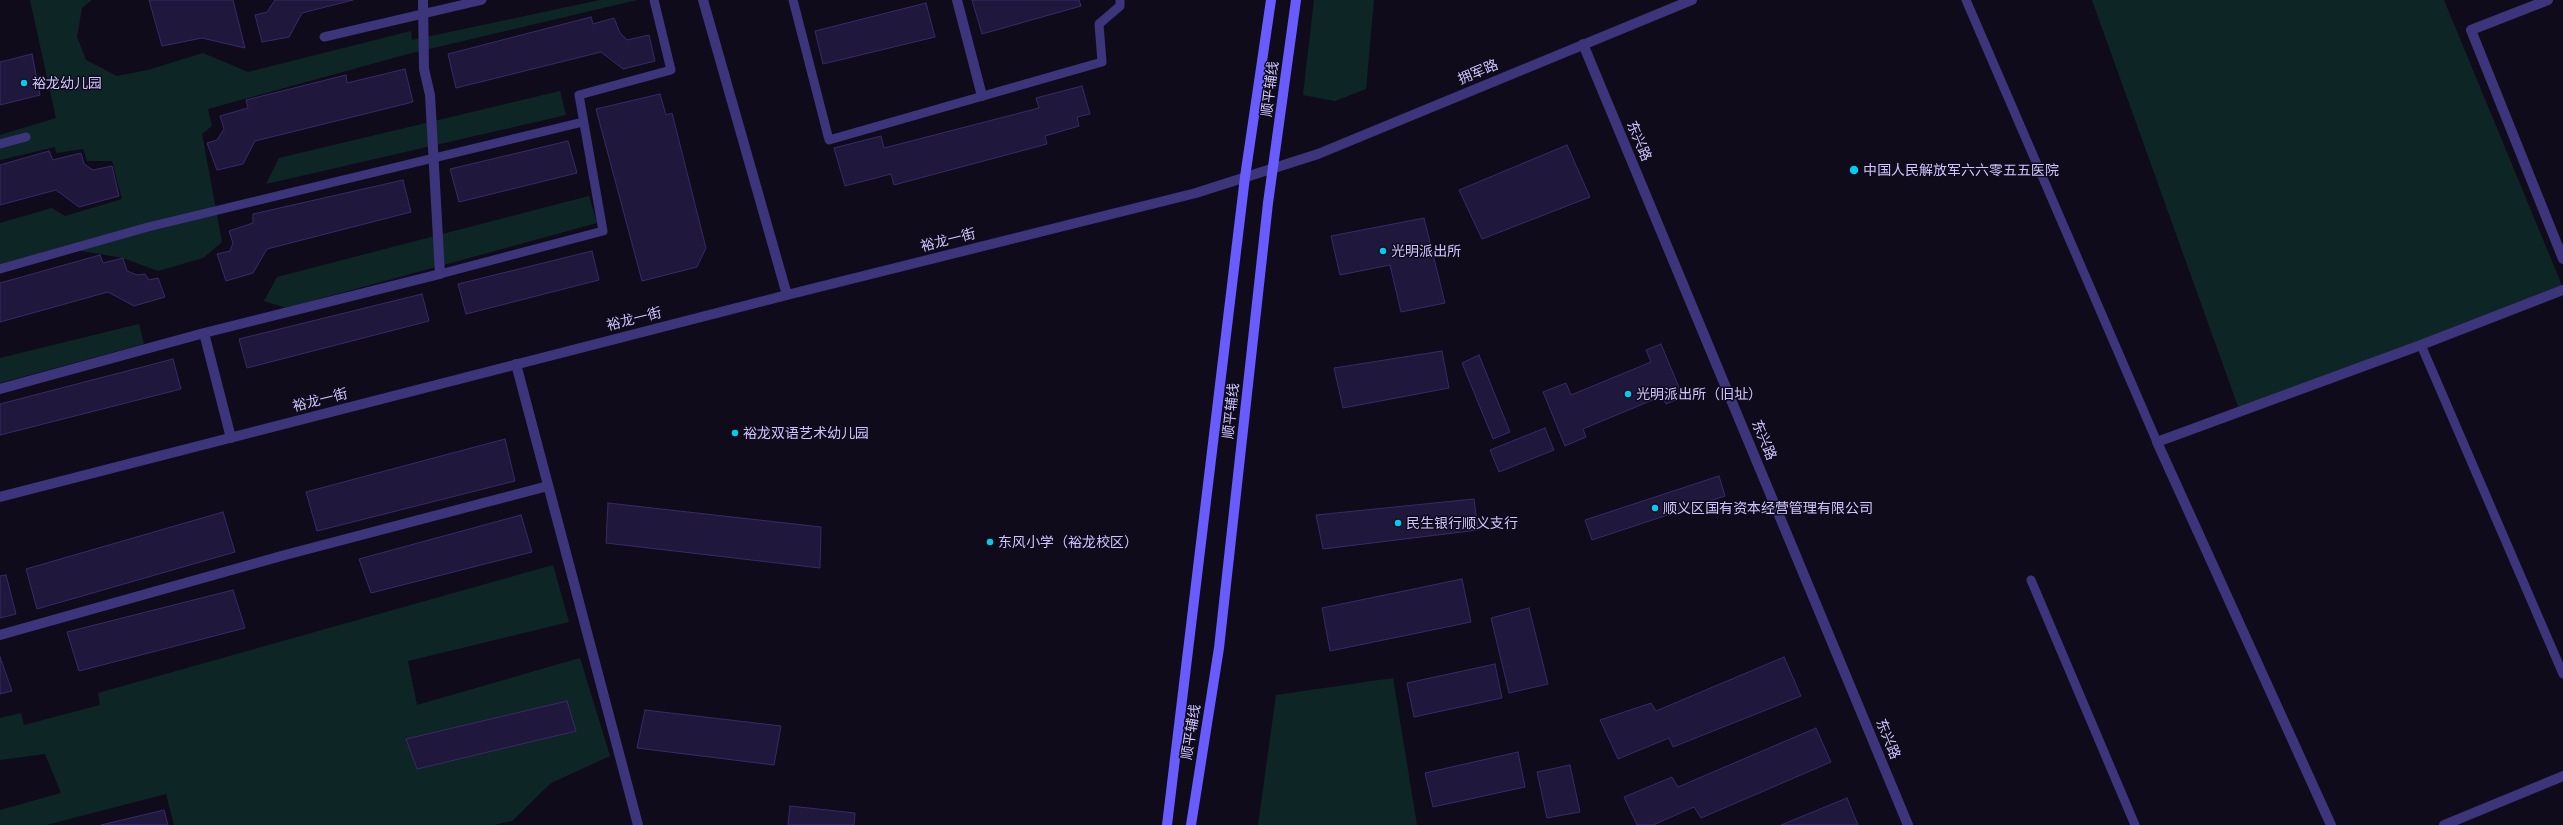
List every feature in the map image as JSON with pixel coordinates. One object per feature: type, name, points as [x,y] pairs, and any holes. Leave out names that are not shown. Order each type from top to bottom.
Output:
[{"type":"main road","name":"顺平辅线","points":[[1167,825],[1245,177],[1271,0]]},
{"type":"main road","name":"顺平辅线","points":[[1190,825],[1219,648],[1274,167],[1296,0]]},
{"type":"street","points":[[0,389],[204,333],[440,274],[432,159],[430,95],[424,69],[423,0]]},
{"type":"street","points":[[703,0],[787,295]]},
{"type":"street","points":[[958,0],[982,96]]},
{"type":"street","name":"拥军路","points":[[1274,167],[1318,154],[1583,44],[1675,3],[1692,0]]},
{"type":"street","points":[[2548,0],[2471,30],[2563,259]]},
{"type":"street","name":"东兴路","points":[[1583,44],[1908,825]]},
{"type":"street","name":"裕龙一街","points":[[0,497],[516,364],[1196,192],[1274,167]]},
{"type":"street","points":[[2331,825],[2157,442],[2421,345],[2563,290]]},
{"type":"street","points":[[204,333],[231,438]]},
{"type":"street","points":[[516,364],[638,825]]},
{"type":"street","points":[[0,634],[284,555],[548,486]]},
{"type":"street","points":[[2444,825],[2563,776]]},
{"type":"lane","points":[[324,37],[482,0]]},
{"type":"lane","points":[[440,274],[603,231],[579,95],[672,70],[654,0]]},
{"type":"lane","points":[[793,0],[829,140],[1102,62],[1100,24],[1120,6],[1120,0]]},
{"type":"lane","points":[[1966,0],[2157,442]]},
{"type":"lane","points":[[0,269],[148,227],[584,122]]},
{"type":"lane","points":[[0,144],[26,137]]},
{"type":"lane","points":[[2421,345],[2563,674]]},
{"type":"lane","points":[[2031,580],[2135,825]]},
{"type":"green space","points":[[30,0],[92,0],[82,8],[77,37],[86,60],[117,76],[148,70],[203,53],[248,72],[411,31],[412,40],[600,0],[637,0],[408,54],[208,109],[212,126],[202,134],[222,242],[203,258],[158,271],[123,258],[69,249],[0,266],[0,223],[52,208],[65,216],[122,199],[112,161],[87,161],[83,149],[56,153],[55,147],[0,160],[0,135],[56,118]]},
{"type":"green space","points":[[1314,0],[1374,0],[1366,89],[1335,101],[1303,95]]},
{"type":"green space","points":[[2092,0],[2444,0],[2563,288],[2240,412]]},
{"type":"green space","points":[[560,91],[566,115],[266,184],[279,158]]},
{"type":"green space","points":[[589,196],[597,223],[286,308],[264,301],[277,277]]},
{"type":"green space","points":[[139,324],[144,344],[0,383],[0,358]]},
{"type":"green space","points":[[553,565],[569,622],[408,661],[417,705],[580,658],[610,756],[551,783],[512,821],[494,825],[174,825],[166,794],[46,825],[0,825],[0,810],[61,793],[45,754],[0,760],[0,718],[21,713],[24,725],[100,705],[98,693]]},
{"type":"green space","points":[[1393,678],[1417,825],[1258,825],[1276,695]]},
{"type":"building","points":[[149,0],[233,0],[245,48],[202,38],[162,46]]},
{"type":"building","points":[[275,0],[353,0],[302,13],[289,37],[262,42],[255,15],[267,12]]},
{"type":"building","points":[[972,0],[1079,0],[1081,6],[982,34]]},
{"type":"building","points":[[926,3],[935,37],[823,64],[815,31]]},
{"type":"building","points":[[591,17],[593,24],[614,18],[620,33],[627,40],[649,35],[655,61],[623,69],[601,52],[456,88],[448,54]]},
{"type":"building","points":[[32,54],[40,95],[0,105],[0,62]]},
{"type":"building","points":[[405,69],[413,102],[255,141],[243,164],[217,170],[207,143],[217,140],[224,129],[220,116],[248,108],[246,100],[346,75],[347,83]]},
{"type":"building","points":[[1082,86],[1090,114],[1077,117],[1079,126],[1045,136],[1047,144],[894,185],[891,174],[845,186],[834,148],[881,136],[884,148],[1039,108],[1036,98]]},
{"type":"building","points":[[660,94],[666,115],[672,113],[706,248],[697,267],[642,281],[596,109]]},
{"type":"building","points":[[568,141],[577,173],[459,202],[450,169]]},
{"type":"building","points":[[1567,145],[1590,197],[1482,239],[1459,190]]},
{"type":"building","points":[[49,151],[53,160],[81,153],[84,164],[93,170],[112,166],[119,196],[79,207],[56,190],[0,205],[0,165]]},
{"type":"building","points":[[403,180],[411,212],[267,249],[253,273],[226,281],[217,254],[230,251],[233,243],[229,231],[253,223],[253,214]]},
{"type":"building","name":"光明派出所","points":[[1424,218],[1445,303],[1401,312],[1390,265],[1340,275],[1331,236]]},
{"type":"building","points":[[592,251],[599,280],[466,314],[458,284]]},
{"type":"building","points":[[100,255],[103,263],[123,258],[127,271],[137,275],[145,274],[149,280],[158,278],[165,297],[134,306],[108,292],[0,322],[0,283]]},
{"type":"building","points":[[422,294],[429,321],[247,368],[239,339]]},
{"type":"building","name":"光明派出所（旧址）","points":[[1661,344],[1683,397],[1666,404],[1662,396],[1583,429],[1586,437],[1565,446],[1543,392],[1566,383],[1571,395],[1651,362],[1646,350]]},
{"type":"building","points":[[1442,351],[1449,388],[1343,408],[1334,368]]},
{"type":"building","points":[[1479,355],[1510,432],[1493,439],[1462,363]]},
{"type":"building","points":[[173,359],[181,389],[0,435],[0,404]]},
{"type":"building","points":[[1545,428],[1554,450],[1499,472],[1490,450]]},
{"type":"building","points":[[505,439],[515,481],[317,531],[306,492]]},
{"type":"building","name":"顺义区国有资本经营管理有限公司","points":[[1719,476],[1725,496],[1592,540],[1585,520]]},
{"type":"building","name":"民生银行顺义支行","points":[[1474,499],[1478,530],[1323,549],[1316,515]]},
{"type":"building","points":[[608,503],[821,527],[820,568],[606,543]]},
{"type":"building","points":[[223,512],[235,552],[37,609],[26,569]]},
{"type":"building","points":[[521,515],[532,552],[371,593],[359,559]]},
{"type":"building","points":[[6,575],[16,614],[0,618],[0,576]]},
{"type":"building","points":[[1462,579],[1471,622],[1330,651],[1322,608]]},
{"type":"building","points":[[233,590],[245,628],[79,671],[67,632]]},
{"type":"building","points":[[1529,608],[1548,684],[1509,693],[1491,618]]},
{"type":"building","points":[[0,657],[12,691],[0,694]]},
{"type":"building","points":[[1784,657],[1801,696],[1673,747],[1669,738],[1618,759],[1600,720],[1651,703],[1656,711]]},
{"type":"building","points":[[1495,664],[1502,698],[1414,717],[1407,683]]},
{"type":"building","points":[[567,701],[576,731],[417,769],[406,739]]},
{"type":"building","points":[[645,710],[781,726],[774,765],[637,748]]},
{"type":"building","points":[[1816,728],[1831,762],[1701,818],[1694,807],[1653,825],[1637,825],[1624,797],[1672,777],[1678,787]]},
{"type":"building","points":[[1518,752],[1525,787],[1433,807],[1425,773]]},
{"type":"building","points":[[1570,765],[1580,812],[1547,818],[1537,772]]},
{"type":"building","points":[[1847,798],[1858,825],[1781,825]]},
{"type":"building","points":[[790,806],[855,813],[854,825],[788,825]]},
{"type":"building","points":[[164,810],[168,825],[101,825]]},
{"type":"place","name":"裕龙幼儿园","points":[[24,83]]},
{"type":"place","name":"中国人民解放军六六零五五医院","points":[[1854,170]]},
{"type":"place","name":"光明派出所","points":[[1383,251]]},
{"type":"place","name":"光明派出所（旧址）","points":[[1628,394]]},
{"type":"place","name":"裕龙双语艺术幼儿园","points":[[735,433]]},
{"type":"place","name":"顺义区国有资本经营管理有限公司","points":[[1655,508]]},
{"type":"place","name":"民生银行顺义支行","points":[[1398,523]]},
{"type":"place","name":"东风小学（裕龙校区）","points":[[990,542]]}]
